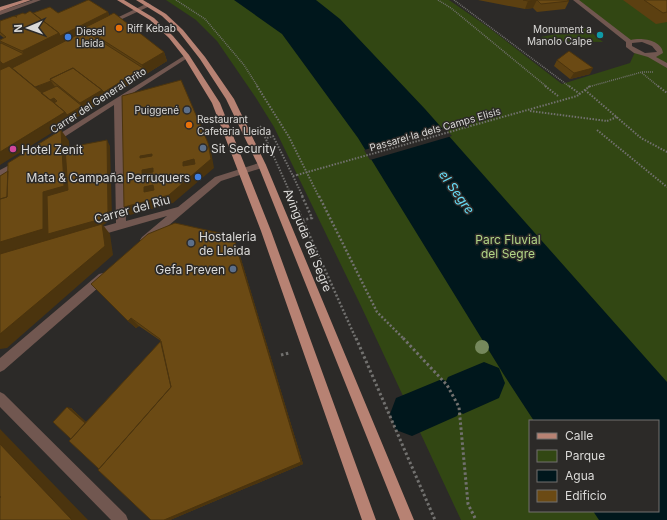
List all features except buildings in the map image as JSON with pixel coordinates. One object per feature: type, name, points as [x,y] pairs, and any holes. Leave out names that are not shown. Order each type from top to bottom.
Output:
[{"type":"main road","points":[[0,9],[28,0]]},
{"type":"main road","points":[[120,0],[152,19],[187,56],[216,103],[243,171],[369,520]]},
{"type":"main road","name":"Avinguda del Segre","points":[[139,0],[148,5],[181,31],[203,58],[230,99],[262,165],[407,520]]},
{"type":"street","points":[[0,13],[38,0]]},
{"type":"street","points":[[576,0],[630,42]]},
{"type":"street","points":[[102,26],[136,9],[148,5]]},
{"type":"street","points":[[630,42],[638,40],[664,49],[660,53],[652,56]]},
{"type":"street","points":[[630,42],[628,45],[631,50],[652,56],[667,66]]},
{"type":"street","name":"Carrer del General Brito","points":[[46,146],[187,56]]},
{"type":"street","points":[[118,100],[121,225]]},
{"type":"street","points":[[0,174],[26,158]]},
{"type":"street","points":[[137,246],[218,179],[262,165]]},
{"type":"street","name":"Carrer del Riu","points":[[83,236],[179,210]]},
{"type":"street","points":[[0,366],[114,267]]},
{"type":"street","points":[[0,398],[121,520]]},
{"type":"path","points":[[176,0],[205,19],[244,65],[289,137],[377,312],[431,366],[447,385],[459,407],[468,504],[476,520]]},
{"type":"path","points":[[438,0],[463,18],[558,96]]},
{"type":"path","points":[[454,0],[580,94]]},
{"type":"path","points":[[642,72],[667,93]]},
{"type":"path","name":"Passarel·la dels Camps Elisis","points":[[293,176],[577,96],[588,86],[642,72],[654,72]]},
{"type":"path","points":[[585,90],[641,138],[667,152]]},
{"type":"path","points":[[528,110],[607,121],[618,117]]},
{"type":"path","points":[[260,125],[434,520]]},
{"type":"path","points":[[597,130],[667,187]]},
{"type":"path","points":[[267,138],[273,136],[312,218],[303,220]]},
{"type":"path","points":[[280,355],[289,353]]},
{"type":"green space","name":"Parc Fluvial del Segre","points":[[166,0],[449,0],[488,27],[562,84],[630,63],[635,52],[654,56],[660,50],[644,41],[630,42],[576,0],[667,0],[667,520],[461,520],[361,306],[274,127],[217,41],[196,20]]},
{"type":"green space","points":[[586,28],[603,42],[546,41],[541,37]]},
{"type":"water","name":"el Segre","points":[[234,0],[316,0],[340,19],[425,109],[667,382],[667,520],[599,520],[594,512],[659,512],[659,420],[533,420],[358,138],[282,34]]},
{"type":"pier","points":[[445,128],[452,136],[370,160],[364,150]]},
{"type":"waterway","points":[[463,392],[484,383]]},
{"type":"waterway","points":[[412,414],[442,401]]},
{"type":"place","name":"Riff Kebab","points":[[119,28]]},
{"type":"place","name":"Monument a Manolo Calpe","points":[[600,35]]},
{"type":"place","name":"Diesel Lleida","points":[[68,37]]},
{"type":"place","name":"Puiggené","points":[[187,110]]},
{"type":"place","name":"Restaurant Cafeteria Lleida","points":[[189,125]]},
{"type":"place","name":"Sit Security","points":[[203,148]]},
{"type":"place","name":"Hotel Zenit","points":[[13,149]]},
{"type":"place","name":"Mata & Campaña Perruquers","points":[[198,177]]},
{"type":"place","name":"Hostaleria de Lleida","points":[[191,243]]},
{"type":"place","name":"Gefa Preven","points":[[233,269]]}]
